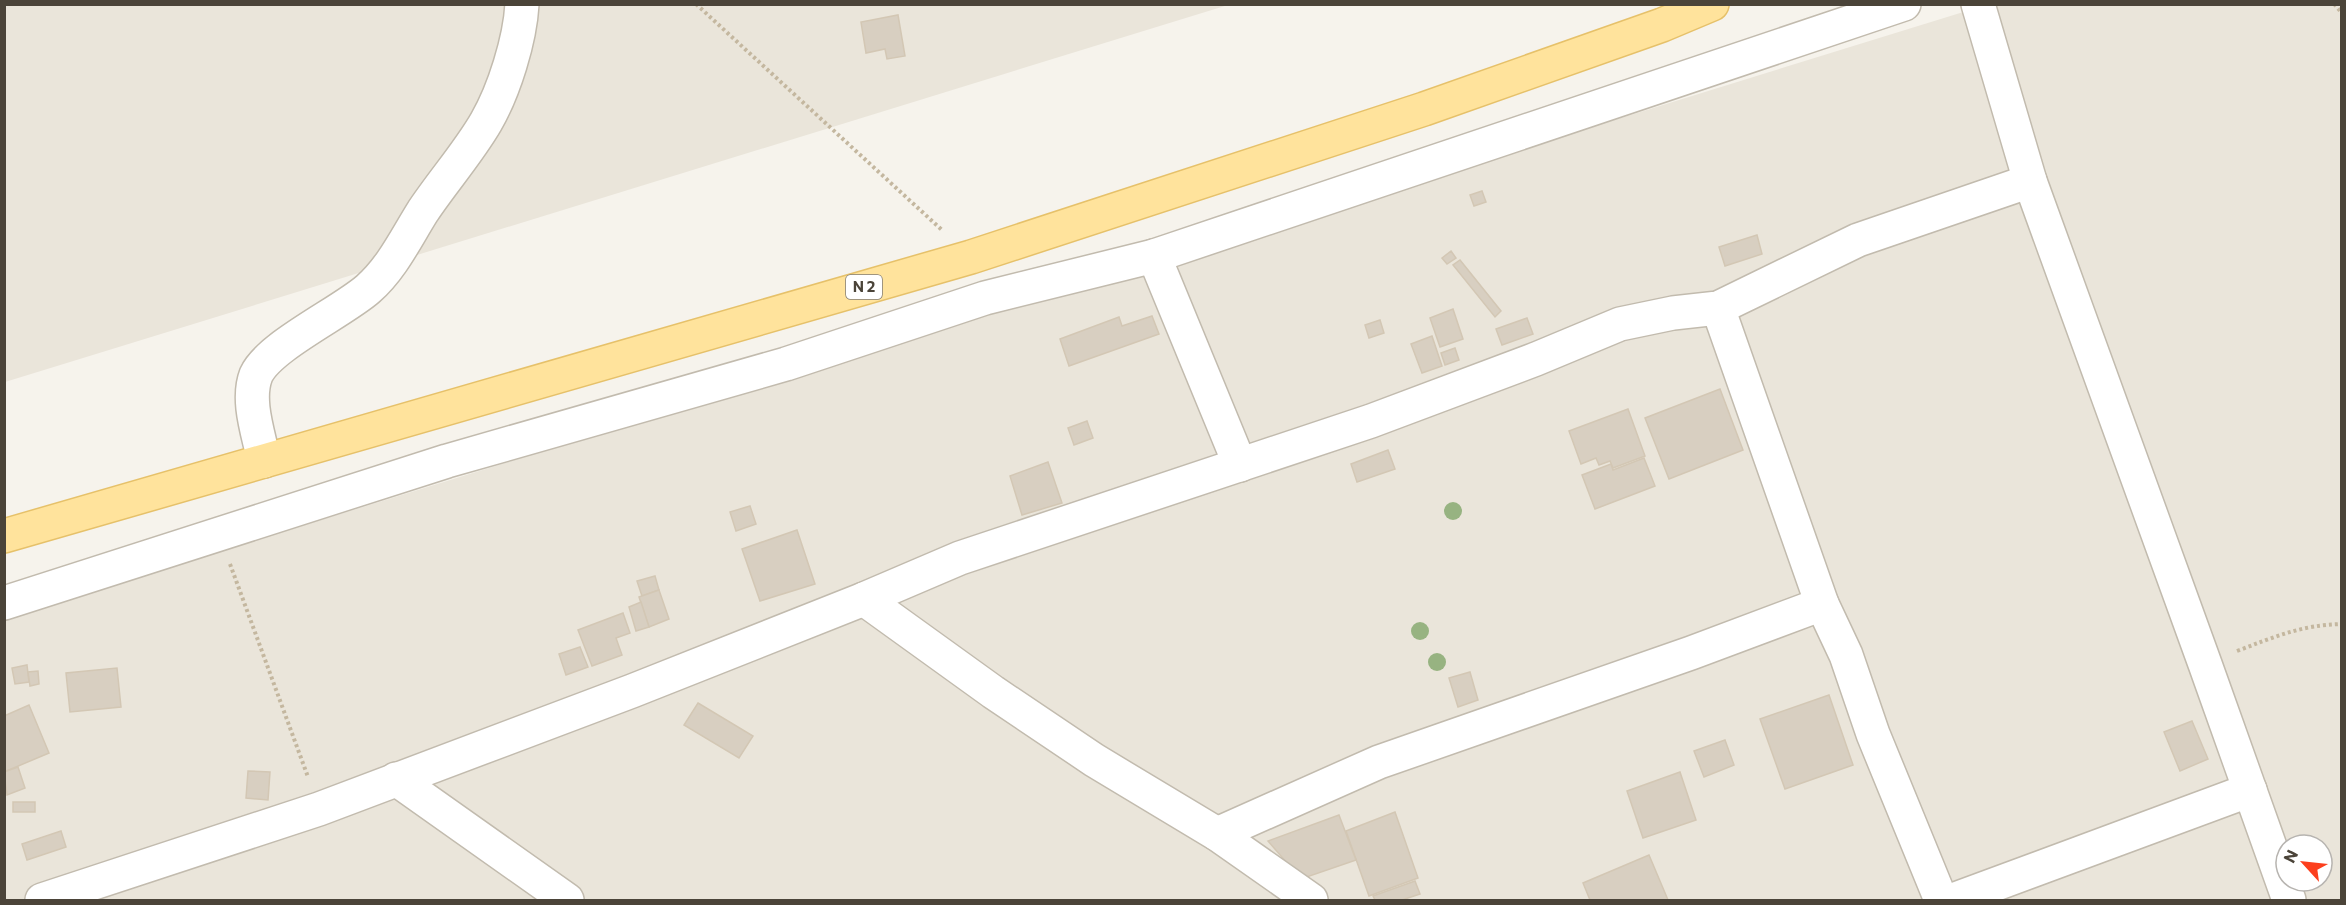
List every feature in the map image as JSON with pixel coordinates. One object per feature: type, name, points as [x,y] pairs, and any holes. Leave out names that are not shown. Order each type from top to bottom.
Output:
[{"type":"main road","name":"N 2","points":[[4,536],[972,257],[1424,109],[1662,25],[1712,4]]},
{"type":"street","points":[[264,460],[254,412],[254,384],[257,373],[291,342],[367,291],[384,273],[436,191],[487,120],[502,86],[510,60],[521,23],[522,4]]},
{"type":"street","points":[[4,603],[219,536],[447,461],[786,364],[985,298],[1154,256],[1904,4]]},
{"type":"street","points":[[1978,4],[2030,181],[2289,900]]},
{"type":"street","points":[[42,900],[319,809],[632,691],[864,599],[960,558],[1371,422],[1536,359],[1620,324],[1673,313],[1718,308],[1858,240],[2030,181]]},
{"type":"street","points":[[1154,256],[1239,465]]},
{"type":"street","points":[[1718,308],[1822,603],[1846,655],[1873,734],[1941,900]]},
{"type":"street","points":[[864,599],[993,692],[1094,760],[1216,834],[1311,900]]},
{"type":"street","points":[[1216,834],[1379,762],[1691,653],[1822,603]]},
{"type":"street","points":[[396,779],[567,900]]},
{"type":"street","points":[[1953,900],[2250,790]]},
{"type":"path","points":[[696,4],[972,257]]},
{"type":"path","points":[[2334,4],[2342,13]]},
{"type":"path","points":[[219,536],[319,809]]},
{"type":"path","points":[[2205,664],[2277,635],[2312,625],[2342,624]]},
{"type":"shaded area","points":[[5,5],[1228,5],[5,382]]},
{"type":"shaded area","points":[[1986,5],[2341,5],[2341,900],[5,900],[4,618]]},
{"type":"building","points":[[898,15],[905,56],[887,59],[885,49],[866,53],[861,22]]},
{"type":"building","points":[[1482,191],[1486,202],[1474,206],[1470,195]]},
{"type":"building","points":[[1757,235],[1762,254],[1725,266],[1719,247]]},
{"type":"building","points":[[1451,251],[1456,258],[1447,264],[1442,258]]},
{"type":"building","points":[[1460,260],[1501,311],[1495,317],[1453,265]]},
{"type":"building","points":[[1453,309],[1463,339],[1440,347],[1430,318]]},
{"type":"building","points":[[1152,316],[1159,334],[1069,366],[1060,339],[1119,317],[1122,326]]},
{"type":"building","points":[[1527,318],[1533,334],[1502,345],[1496,329]]},
{"type":"building","points":[[1380,320],[1384,333],[1369,338],[1365,325]]},
{"type":"building","points":[[1432,336],[1442,366],[1422,373],[1411,344]]},
{"type":"building","points":[[1455,348],[1459,360],[1445,365],[1441,353]]},
{"type":"building","points":[[1720,389],[1743,450],[1669,479],[1645,418]]},
{"type":"building","points":[[1628,409],[1645,456],[1613,468],[1610,461],[1599,465],[1596,458],[1581,464],[1569,431]]},
{"type":"building","points":[[1087,421],[1093,438],[1074,445],[1068,428]]},
{"type":"building","points":[[1388,450],[1395,469],[1357,482],[1351,464]]},
{"type":"building","points":[[1644,458],[1655,486],[1595,509],[1582,475],[1611,464],[1613,470]]},
{"type":"building","points":[[1048,462],[1062,503],[1022,515],[1010,476]]},
{"type":"building","points":[[750,506],[756,524],[736,531],[730,512]]},
{"type":"building","points":[[797,530],[815,584],[760,601],[742,549]]},
{"type":"building","points":[[655,576],[659,590],[642,596],[637,581]]},
{"type":"building","points":[[659,590],[669,619],[649,627],[639,597]]},
{"type":"building","points":[[641,602],[649,627],[636,631],[629,607]]},
{"type":"building","points":[[623,613],[630,633],[616,638],[622,655],[592,666],[578,630]]},
{"type":"building","points":[[580,647],[588,667],[566,675],[559,654]]},
{"type":"building","points":[[27,665],[29,682],[15,684],[12,668]]},
{"type":"building","points":[[117,668],[121,707],[70,712],[66,673]]},
{"type":"building","points":[[38,671],[39,684],[30,686],[28,672]]},
{"type":"building","points":[[1470,672],[1478,700],[1458,707],[1449,678]]},
{"type":"building","points":[[1829,695],[1853,765],[1785,789],[1760,719]]},
{"type":"building","points":[[698,703],[753,736],[739,758],[684,725]]},
{"type":"building","points":[[29,705],[49,753],[4,772],[4,716]]},
{"type":"building","points":[[2192,721],[2208,759],[2180,771],[2164,732]]},
{"type":"building","points":[[1725,740],[1734,765],[1704,777],[1694,751]]},
{"type":"building","points":[[18,767],[25,788],[7,795],[4,772]]},
{"type":"building","points":[[248,771],[270,772],[268,800],[246,798]]},
{"type":"building","points":[[1680,772],[1696,820],[1643,838],[1627,791]]},
{"type":"building","points":[[13,802],[35,802],[35,812],[13,812]]},
{"type":"building","points":[[1395,812],[1418,878],[1369,896],[1346,831]]},
{"type":"building","points":[[1339,815],[1356,860],[1301,879],[1268,841]]},
{"type":"building","points":[[61,831],[66,847],[27,860],[22,844]]},
{"type":"building","points":[[1649,855],[1668,900],[1590,900],[1583,883]]},
{"type":"building","points":[[1415,881],[1420,894],[1402,900],[1375,900],[1373,896]]}]
